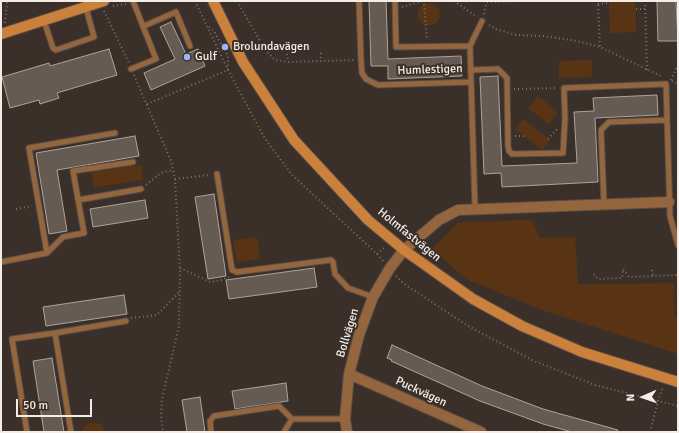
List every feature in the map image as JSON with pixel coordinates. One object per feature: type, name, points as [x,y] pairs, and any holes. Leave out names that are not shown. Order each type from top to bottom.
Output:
[{"type":"street","name":"Holmfastvägen","points":[[213,1],[243,62],[294,140],[368,220],[404,250],[473,299],[522,326],[582,352],[678,382]]},
{"type":"street","points":[[2,34],[102,2]]},
{"type":"street","points":[[404,250],[439,220],[458,210],[669,202]]},
{"type":"street","name":"Bollvägen","points":[[347,432],[345,418],[349,374],[359,335],[373,297],[390,268],[404,250]]},
{"type":"street","name":"Puckvägen","points":[[349,374],[481,432]]},
{"type":"lane","points":[[131,69],[156,58],[133,1]]},
{"type":"lane","name":"Humlestigen","points":[[359,1],[362,73],[366,79],[378,85],[471,82],[475,209]]},
{"type":"lane","points":[[395,1],[396,47],[470,46]]},
{"type":"lane","points":[[44,21],[53,48],[56,50],[94,37],[86,8]]},
{"type":"lane","points":[[144,26],[176,12],[190,46]]},
{"type":"lane","points":[[471,82],[470,46],[482,21]]},
{"type":"lane","points":[[471,70],[498,69],[507,78],[508,146],[509,151],[512,154],[564,153],[564,88],[666,84],[670,216],[678,245]]},
{"type":"lane","points":[[604,204],[601,130],[609,122],[667,120]]},
{"type":"lane","points":[[47,253],[29,148],[115,133]]},
{"type":"lane","points":[[1,262],[47,253],[63,237],[84,234],[73,172],[133,162]]},
{"type":"lane","points":[[217,174],[232,270],[237,272],[331,260],[333,262],[335,274],[348,288],[373,297]]},
{"type":"lane","points":[[78,200],[141,189]]},
{"type":"lane","points":[[27,432],[12,339],[126,321]]},
{"type":"lane","points":[[55,333],[71,432]]},
{"type":"lane","points":[[211,432],[210,421],[214,416],[279,406],[292,419],[345,418]]},
{"type":"lane","points":[[284,432],[292,419]]},
{"type":"path","points":[[2,34],[8,1]]},
{"type":"path","points":[[236,1],[266,51],[275,60],[288,62],[361,60]]},
{"type":"path","points":[[395,8],[423,1],[428,46]]},
{"type":"path","points":[[454,1],[496,29],[516,34],[544,36],[577,41],[600,47],[664,78]]},
{"type":"path","points":[[482,21],[487,2],[521,1]]},
{"type":"path","points":[[645,1],[647,70]]},
{"type":"path","points":[[102,2],[171,161],[175,180],[180,268],[179,326],[162,399],[161,416],[164,431]]},
{"type":"path","points":[[600,47],[598,2],[609,3]]},
{"type":"path","points":[[636,9],[645,9]]},
{"type":"path","points":[[147,104],[228,70],[228,56],[214,31],[208,26]]},
{"type":"path","points":[[321,53],[321,60]]},
{"type":"path","points":[[287,54],[288,62]]},
{"type":"path","points":[[678,68],[670,81],[678,84]]},
{"type":"path","points":[[507,90],[564,88]]},
{"type":"path","points":[[141,189],[161,173],[173,170]]},
{"type":"path","points":[[175,180],[217,174]]},
{"type":"path","points":[[16,209],[39,205]]},
{"type":"path","points":[[377,254],[398,232],[407,234],[412,232]]},
{"type":"path","points":[[180,268],[210,282],[222,280],[237,272]]},
{"type":"path","points":[[594,274],[598,279],[622,278],[623,270],[629,277],[678,275]]},
{"type":"path","points":[[652,270],[653,276]]},
{"type":"path","points":[[126,321],[129,319],[157,315],[180,291]]},
{"type":"path","points":[[650,432],[666,378]]},
{"type":"shaded area","points":[[635,1],[636,32],[610,33],[609,2]]},
{"type":"shaded area","points":[[429,3],[433,4],[439,10],[439,18],[433,24],[429,25],[425,24],[419,18],[418,14],[419,10],[425,4]]},
{"type":"shaded area","points":[[592,60],[592,77],[559,78],[559,61]]},
{"type":"shaded area","points":[[538,96],[558,112],[549,124],[528,108]]},
{"type":"shaded area","points":[[523,119],[550,140],[542,150],[515,129]]},
{"type":"shaded area","points":[[141,165],[143,180],[94,187],[92,172]]},
{"type":"shaded area","points":[[532,220],[540,238],[575,237],[578,284],[674,283],[675,316],[678,316],[678,354],[542,310],[466,279],[432,249],[459,222]]},
{"type":"shaded area","points":[[257,237],[260,259],[237,262],[233,240]]},
{"type":"shaded area","points":[[91,422],[101,424],[106,432],[82,432],[83,427]]},
{"type":"building","points":[[369,1],[386,1],[388,59],[461,56],[462,76],[388,79],[388,66],[371,66]]},
{"type":"building","points":[[657,1],[676,1],[678,41],[658,41]]},
{"type":"building","name":"Gulf","points":[[171,22],[186,54],[198,49],[205,66],[151,90],[144,73],[175,59],[160,27]]},
{"type":"building","points":[[109,49],[117,75],[57,93],[59,98],[40,104],[39,100],[10,108],[2,77],[49,63],[50,66]]},
{"type":"building","points":[[498,76],[502,166],[577,163],[574,112],[594,111],[593,98],[657,95],[658,115],[595,118],[598,182],[502,187],[501,173],[484,174],[480,77]]},
{"type":"building","points":[[135,136],[139,156],[57,170],[67,231],[49,234],[36,153]]},
{"type":"building","points":[[214,194],[226,276],[208,279],[195,197]]},
{"type":"building","points":[[145,200],[148,218],[93,227],[90,209]]},
{"type":"building","points":[[314,268],[317,287],[229,299],[226,280]]},
{"type":"building","points":[[124,295],[127,314],[46,326],[43,307]]},
{"type":"building","points":[[392,345],[482,386],[543,409],[618,430],[617,432],[572,432],[543,424],[480,401],[391,361],[392,360],[387,358]]},
{"type":"building","points":[[52,358],[64,432],[44,432],[33,361]]},
{"type":"building","points":[[286,383],[288,401],[235,409],[232,391]]},
{"type":"building","points":[[200,397],[205,432],[187,432],[182,400]]},
{"type":"place","name":"Brolundavägen","points":[[225,47]]},
{"type":"place","name":"Gulf","points":[[187,57]]}]
